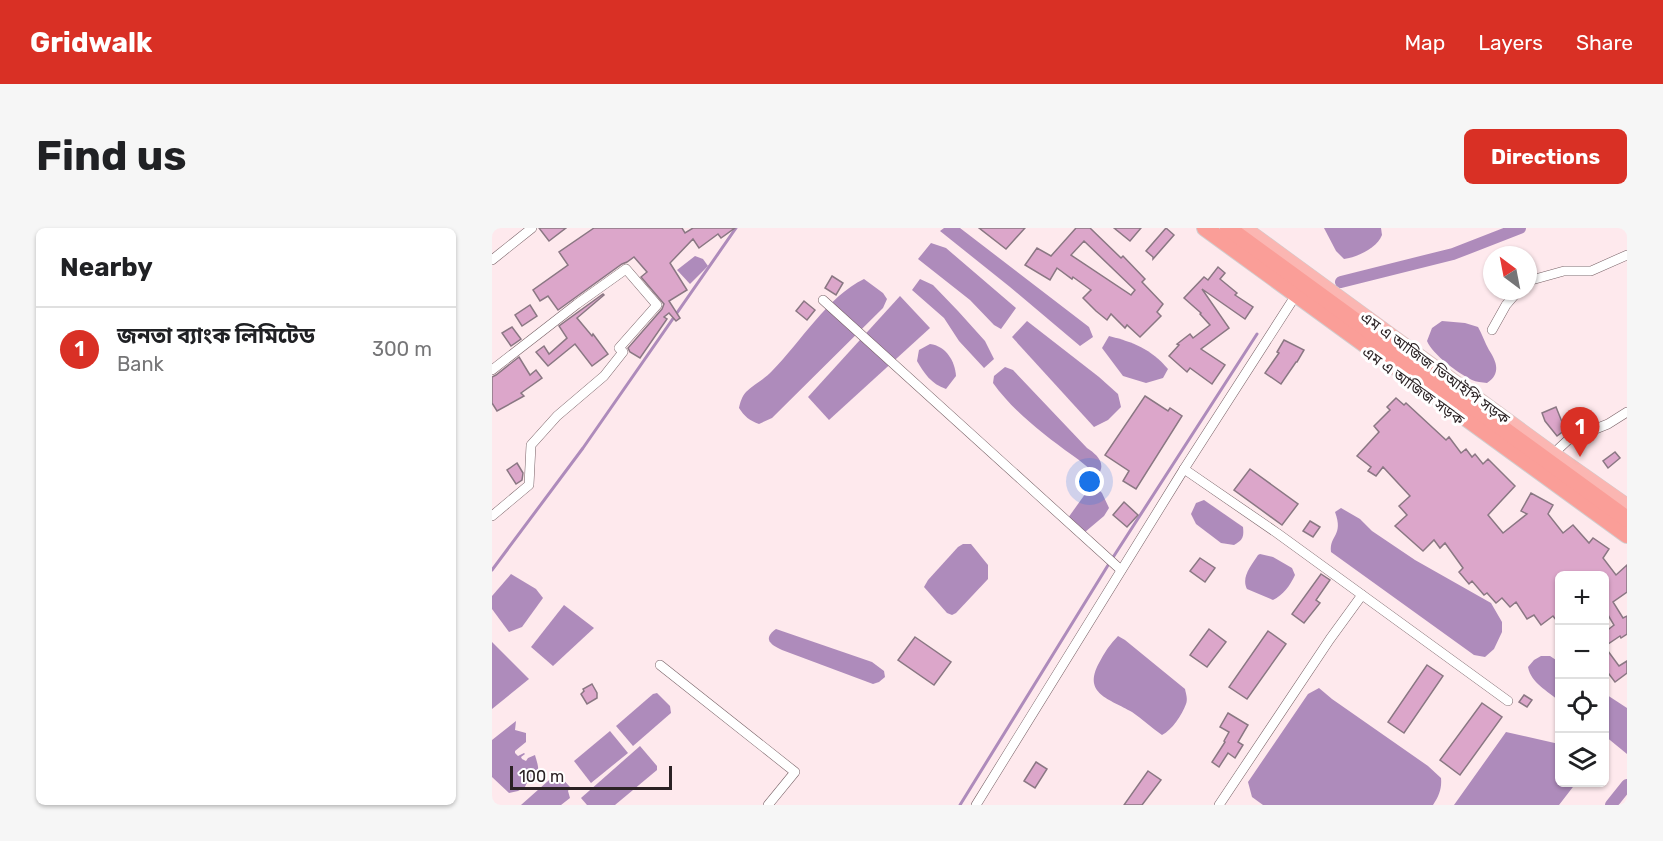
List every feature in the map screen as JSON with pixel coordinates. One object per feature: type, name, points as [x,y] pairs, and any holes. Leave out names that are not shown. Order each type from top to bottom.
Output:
[{"type":"highway","points":[[1205,228],[1627,535]]},
{"type":"highway","points":[[1228,228],[1627,519]]},
{"type":"main road","name":"এম এ আজিজ সড়ক","points":[[1197,228],[1627,545]]},
{"type":"main road","name":"এম এ আজিজ ভিআইপি সড়ক","points":[[1249,229],[1627,506]]},
{"type":"street","points":[[492,260],[532,228]]},
{"type":"street","points":[[1537,278],[1564,271],[1591,271],[1627,255]]},
{"type":"street","points":[[492,370],[626,269],[657,305],[619,348],[623,352],[604,376],[557,416],[531,445],[529,485],[492,516]]},
{"type":"street","points":[[975,805],[1120,570],[1294,298]]},
{"type":"street","points":[[823,300],[1120,570]]},
{"type":"street","points":[[1492,330],[1510,300]]},
{"type":"street","points":[[1553,454],[1568,440],[1608,424],[1627,412]]},
{"type":"street","points":[[1184,469],[1277,533],[1509,701]]},
{"type":"street","points":[[1232,805],[1221,802],[1362,595]]},
{"type":"street","points":[[660,664],[795,772],[768,805]]},
{"type":"shaded area","points":[[944,228],[960,228],[1089,327],[1093,337],[1080,346],[940,231]]},
{"type":"shaded area","points":[[1324,228],[1381,228],[1382,235],[1376,244],[1366,251],[1344,259],[1336,251]]},
{"type":"shaded area","points":[[931,243],[946,248],[1016,308],[1001,329],[994,325],[970,300],[918,259]]},
{"type":"shaded area","points":[[695,256],[703,259],[708,266],[690,284],[677,270]]},
{"type":"shaded area","points":[[864,279],[883,293],[887,299],[883,308],[772,418],[759,424],[748,418],[739,408],[741,400],[749,389],[766,377],[783,360],[826,308]]},
{"type":"shaded area","points":[[920,279],[933,285],[985,341],[994,359],[984,368],[959,341],[944,318],[912,290]]},
{"type":"shaded area","points":[[900,296],[930,328],[829,420],[808,397]]},
{"type":"shaded area","points":[[1027,321],[1118,394],[1121,407],[1108,420],[1094,427],[1012,337]]},
{"type":"shaded area","points":[[1442,321],[1465,323],[1478,327],[1496,363],[1496,372],[1487,383],[1474,381],[1460,373],[1440,358],[1430,346],[1427,341],[1432,328]]},
{"type":"shaded area","points":[[1109,336],[1134,344],[1155,356],[1168,369],[1163,378],[1146,383],[1123,376],[1102,348]]},
{"type":"shaded area","points":[[930,344],[945,351],[954,365],[956,376],[946,389],[932,381],[917,361],[919,350]]},
{"type":"shaded area","points":[[1005,367],[1013,370],[1097,456],[1101,463],[1098,475],[1030,422],[1001,393],[993,383],[994,376]]},
{"type":"shaded area","points":[[1096,487],[1102,493],[1109,508],[1104,516],[1085,532],[1068,518],[1088,490]]},
{"type":"shaded area","points":[[1204,500],[1243,527],[1241,540],[1234,545],[1221,543],[1196,524],[1191,514],[1196,503]]},
{"type":"shaded area","points":[[1341,508],[1360,519],[1372,531],[1415,560],[1491,603],[1502,622],[1502,632],[1494,649],[1485,657],[1474,655],[1331,552],[1338,526],[1335,512]]},
{"type":"shaded area","points":[[963,544],[971,544],[988,565],[988,579],[952,615],[947,613],[924,587]]},
{"type":"shaded area","points":[[1260,554],[1273,557],[1292,568],[1295,575],[1286,590],[1273,600],[1247,589],[1245,585],[1248,572]]},
{"type":"shaded area","points":[[511,574],[536,589],[543,598],[522,627],[509,632],[492,609],[492,596]]},
{"type":"shaded area","points":[[564,605],[594,628],[553,666],[531,647]]},
{"type":"shaded area","points":[[776,629],[872,662],[884,671],[885,677],[873,684],[782,650],[772,644],[769,639]]},
{"type":"shaded area","points":[[1118,636],[1185,689],[1187,700],[1184,708],[1173,726],[1162,735],[1132,712],[1107,699],[1096,689],[1095,673],[1099,663]]},
{"type":"shaded area","points":[[492,642],[529,679],[492,709]]},
{"type":"shaded area","points":[[1541,656],[1550,656],[1555,659],[1555,698],[1536,682],[1530,673],[1528,667]]},
{"type":"shaded area","points":[[1319,688],[1428,766],[1441,778],[1440,792],[1433,805],[1263,805],[1252,797],[1248,782],[1308,694]]},
{"type":"shaded area","points":[[657,693],[670,706],[671,713],[633,746],[616,726]]},
{"type":"shaded area","points":[[1609,696],[1627,708],[1627,754],[1609,739]]},
{"type":"shaded area","points":[[516,721],[515,730],[526,733],[526,742],[515,753],[518,756],[524,753],[521,757],[526,761],[535,755],[538,769],[525,787],[509,793],[492,777],[492,740]]},
{"type":"shaded area","points":[[610,731],[628,753],[591,783],[574,761]]},
{"type":"shaded area","points":[[1506,732],[1555,743],[1555,787],[1573,787],[1559,805],[1454,805]]},
{"type":"shaded area","points":[[640,746],[657,766],[657,770],[615,805],[587,805],[581,798]]},
{"type":"shaded area","points":[[557,773],[570,787],[568,791],[570,798],[561,805],[521,805]]},
{"type":"building","points":[[539,228],[566,228],[549,241]]},
{"type":"building","points":[[594,228],[682,228],[685,233],[693,228],[735,228],[721,238],[718,234],[699,248],[693,239],[670,263],[687,290],[669,301],[680,318],[676,321],[669,313],[664,317],[667,319],[640,358],[628,348],[664,304],[641,277],[647,272],[634,257],[558,310],[548,296],[540,301],[533,290],[568,265],[559,252]]},
{"type":"building","points":[[979,228],[1025,228],[1006,249]]},
{"type":"building","points":[[1076,228],[1090,228],[1121,258],[1123,256],[1145,279],[1142,282],[1163,304],[1157,312],[1161,316],[1140,337],[1127,325],[1125,328],[1111,314],[1107,320],[1083,298],[1091,290],[1073,277],[1072,279],[1057,268],[1050,280],[1025,265],[1037,248],[1051,256]],"holes":[[[1084,241],[1135,290],[1131,295],[1071,255]]]},
{"type":"building","points":[[1114,228],[1141,228],[1130,241]]},
{"type":"building","points":[[1166,228],[1174,235],[1153,259],[1146,251]]},
{"type":"building","points":[[1218,267],[1225,273],[1220,279],[1237,293],[1235,295],[1253,307],[1245,319],[1202,289],[1229,328],[1201,349],[1225,365],[1212,384],[1190,368],[1187,372],[1169,356],[1179,345],[1177,344],[1190,334],[1193,338],[1210,325],[1201,313],[1184,298],[1204,277],[1208,280]]},
{"type":"building","points":[[832,276],[843,283],[836,295],[825,288]]},
{"type":"building","points":[[603,294],[577,318],[608,354],[592,366],[575,344],[548,366],[536,352],[544,346],[549,354],[567,338],[559,326]]},
{"type":"building","points":[[804,301],[815,310],[807,320],[796,311]]},
{"type":"building","points":[[530,305],[537,316],[522,326],[515,315]]},
{"type":"building","points":[[512,327],[521,339],[511,346],[502,333]]},
{"type":"building","points":[[1284,340],[1304,350],[1281,384],[1265,373],[1279,353],[1277,352]]},
{"type":"building","points":[[519,357],[530,375],[536,370],[542,378],[521,393],[524,396],[497,411],[492,403],[492,377]]},
{"type":"building","points":[[1145,396],[1168,411],[1170,408],[1182,416],[1136,489],[1123,481],[1129,471],[1105,455]]},
{"type":"building","points":[[1396,398],[1404,405],[1406,403],[1446,440],[1449,437],[1461,453],[1466,449],[1472,457],[1475,454],[1483,464],[1488,459],[1515,486],[1488,515],[1503,533],[1527,514],[1521,511],[1531,493],[1553,505],[1548,514],[1563,533],[1573,525],[1589,543],[1593,538],[1609,549],[1603,558],[1616,575],[1627,565],[1627,592],[1613,602],[1623,618],[1627,616],[1627,634],[1609,643],[1609,629],[1614,625],[1609,617],[1609,571],[1555,571],[1555,619],[1553,616],[1541,625],[1534,615],[1527,619],[1516,602],[1510,607],[1502,598],[1496,603],[1487,593],[1484,595],[1472,581],[1469,584],[1459,572],[1463,568],[1445,543],[1440,548],[1434,540],[1423,551],[1395,526],[1407,515],[1399,506],[1410,496],[1383,467],[1376,476],[1368,471],[1371,467],[1357,456],[1379,432],[1374,426],[1390,410],[1387,407]]},
{"type":"building","points":[[1556,407],[1562,422],[1564,420],[1569,427],[1557,436],[1545,421],[1542,413]]},
{"type":"building","points":[[1615,452],[1620,458],[1608,468],[1603,461]]},
{"type":"building","points":[[517,463],[523,473],[522,480],[516,484],[507,470]]},
{"type":"building","points":[[1250,469],[1298,504],[1282,525],[1234,490]]},
{"type":"building","points":[[1124,502],[1138,515],[1127,527],[1113,515]]},
{"type":"building","points":[[1310,521],[1320,527],[1313,537],[1303,531]]},
{"type":"building","points":[[1200,558],[1215,568],[1205,582],[1190,571]]},
{"type":"building","points":[[1321,574],[1330,580],[1316,600],[1320,603],[1304,623],[1292,614]]},
{"type":"building","points":[[1209,629],[1226,642],[1207,667],[1190,655]]},
{"type":"building","points":[[1268,631],[1286,644],[1247,699],[1229,687]]},
{"type":"building","points":[[915,637],[951,662],[934,685],[898,660]]},
{"type":"building","points":[[1609,652],[1619,666],[1627,661],[1627,673],[1615,682],[1609,674]]},
{"type":"building","points":[[1427,665],[1443,676],[1404,733],[1388,722]]},
{"type":"building","points":[[592,684],[597,698],[587,704],[581,694],[583,689]]},
{"type":"building","points":[[1524,695],[1532,700],[1527,707],[1519,702]]},
{"type":"building","points":[[1482,703],[1502,717],[1460,775],[1440,760]]},
{"type":"building","points":[[1228,713],[1248,725],[1238,742],[1243,745],[1235,758],[1228,753],[1219,767],[1212,762],[1229,732],[1220,727]]},
{"type":"building","points":[[1036,762],[1047,769],[1035,788],[1024,781]]},
{"type":"building","points":[[1148,771],[1161,780],[1142,805],[1124,805]]},
{"type":"waterway","points":[[492,570],[583,448],[736,228]]},
{"type":"waterway","points":[[1341,282],[1453,254],[1520,228]]},
{"type":"waterway","points":[[960,805],[1110,562],[1257,334]]},
{"type":"waterway","points":[[1611,805],[1627,785]]},
{"type":"place","name":"জনতা ব্যাংক লিমিটেড","points":[[1580,457]]}]
